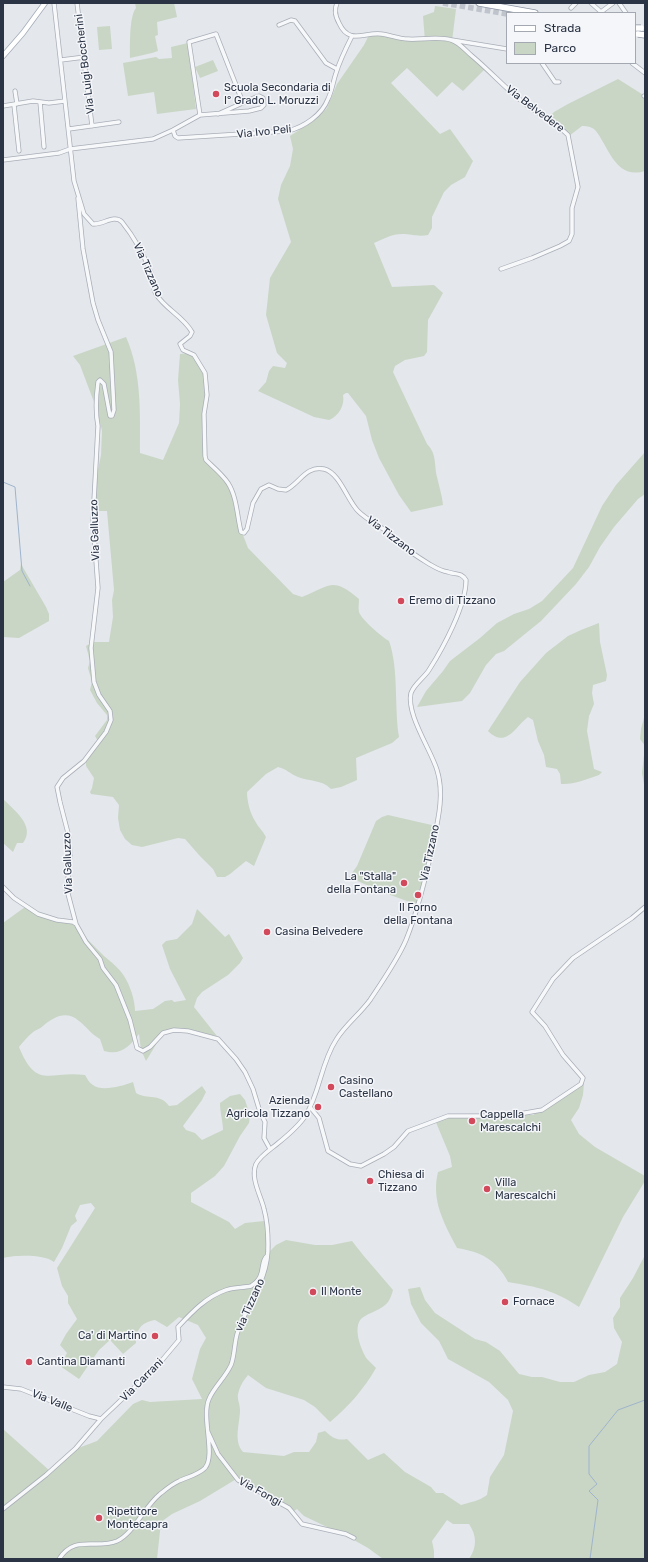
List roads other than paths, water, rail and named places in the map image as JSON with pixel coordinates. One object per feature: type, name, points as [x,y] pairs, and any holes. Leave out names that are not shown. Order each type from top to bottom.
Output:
[{"type":"highway","points":[[479,3],[529,12]]},
{"type":"highway","points":[[636,34],[645,35]]},
{"type":"main road","points":[[3,56],[23,33],[45,3]]},
{"type":"street","name":"Via Tizzano","points":[[54,3],[70,149],[77,191],[84,214],[93,224],[98,225],[112,219],[120,220],[122,222],[135,240],[148,267],[155,292],[169,310],[187,325],[192,332],[190,336],[180,344],[183,350],[194,355],[205,373],[207,394],[204,414],[205,456],[206,460],[221,475],[234,496],[241,532],[244,533],[247,529],[253,503],[261,489],[269,486],[278,490],[286,490],[308,471],[320,468],[329,471],[336,478],[352,504],[362,514],[417,556],[439,569],[464,575],[466,580],[463,600],[450,632],[429,671],[411,693],[413,710],[428,751],[433,758],[441,789],[435,837],[423,886],[404,943],[370,1000],[335,1040],[310,1108],[304,1119],[257,1163],[255,1178],[265,1211],[268,1246],[267,1256]]},
{"type":"street","name":"Via Luigi Boccherini","points":[[78,3],[92,126]]},
{"type":"street","points":[[337,3],[335,14],[339,24],[345,32],[352,36],[359,37],[380,34],[407,39],[451,40],[506,49]]},
{"type":"street","points":[[571,8],[576,3]]},
{"type":"street","points":[[591,3],[600,12],[613,3]]},
{"type":"street","points":[[619,3],[625,12]]},
{"type":"street","points":[[279,25],[291,20],[296,21],[326,63],[338,69]]},
{"type":"street","points":[[200,115],[189,42],[216,34],[243,103]]},
{"type":"street","name":"Via Ivo Peli","points":[[173,130],[175,136],[178,138],[292,130],[308,121],[324,108],[352,36]]},
{"type":"street","name":"Via Belvedere","points":[[451,40],[488,69],[505,88],[525,104],[562,129],[568,135],[574,160],[578,187],[572,208],[572,234],[570,241],[532,258],[501,269]]},
{"type":"street","points":[[61,60],[84,57]]},
{"type":"street","points":[[543,64],[555,82],[559,82]]},
{"type":"street","points":[[634,64],[645,71]]},
{"type":"street","points":[[15,91],[19,151]]},
{"type":"street","points":[[3,160],[59,153],[70,149],[152,139],[173,130],[200,115],[218,114],[249,111],[261,108],[264,105],[263,98],[259,96],[218,114]]},
{"type":"street","points":[[3,106],[33,101],[50,103],[65,101]]},
{"type":"street","points":[[40,102],[44,147]]},
{"type":"street","points":[[68,129],[119,122]]},
{"type":"street","points":[[292,124],[292,130]]},
{"type":"street","name":"Via Galluzzo","points":[[76,924],[67,890],[70,855],[69,837],[60,802],[58,787],[63,778],[84,761],[106,732],[111,720],[110,711],[99,695],[94,682],[91,648],[98,588],[93,519],[98,426],[96,414],[96,391],[100,380],[104,384],[110,416],[114,414],[111,352],[93,303],[83,248],[77,191]]},
{"type":"street","points":[[3,887],[14,898],[38,914],[76,924],[86,942],[100,959],[103,968],[116,985],[130,1020],[137,1048],[143,1051],[150,1047],[163,1033],[174,1030],[188,1031],[218,1039],[246,1072],[265,1122],[264,1138],[270,1150]]},
{"type":"street","points":[[310,1108],[319,1118],[328,1151],[350,1164],[362,1166],[394,1147],[408,1132],[448,1116],[508,1116],[542,1110],[581,1084],[583,1078],[563,1055],[545,1026],[532,1012],[553,979],[573,958],[632,918],[645,907]]},
{"type":"street","name":"via Tizzano","points":[[208,1430],[206,1411],[208,1401],[232,1363],[238,1333],[265,1273],[267,1256]]},
{"type":"street","name":"Via Carrani","points":[[3,1509],[46,1475],[76,1448],[101,1419],[164,1359],[179,1340],[178,1327],[197,1307],[225,1290],[255,1284],[260,1277],[264,1259],[267,1256]]},
{"type":"street","name":"Via Valle","points":[[3,1387],[21,1389],[89,1416],[101,1419]]},
{"type":"street","points":[[59,1559],[68,1548],[78,1544],[115,1542],[127,1534],[145,1508],[159,1495],[178,1481],[204,1470],[208,1460],[208,1430]]},
{"type":"street","name":"Via Fongi","points":[[208,1430],[218,1454],[238,1480],[290,1508],[302,1524],[346,1534],[354,1538]]},
{"type":"waterway","points":[[3,482],[15,487],[22,571],[30,586]]},
{"type":"waterway","points":[[590,1559],[598,1500],[589,1491],[597,1484],[589,1474],[589,1446],[618,1410],[645,1400]]},
{"type":"tunnel","points":[[443,3],[506,14]]},
{"type":"place","name":"Scuola Secondaria di I° Grado L. Moruzzi","points":[[216,94]]},
{"type":"place","name":"Eremo di Tizzano","points":[[401,601]]},
{"type":"place","name":"La \"Stalla\" della Fontana","points":[[404,883]]},
{"type":"place","name":"Il Forno della Fontana","points":[[418,895]]},
{"type":"place","name":"Casina Belvedere","points":[[267,932]]},
{"type":"place","name":"Casino Castellano","points":[[331,1087]]},
{"type":"place","name":"Azienda Agricola Tizzano","points":[[318,1107]]},
{"type":"place","name":"Cappella Marescalchi","points":[[472,1121]]},
{"type":"place","name":"Chiesa di Tizzano","points":[[370,1181]]},
{"type":"place","name":"Villa Marescalchi","points":[[487,1189]]},
{"type":"place","name":"Il Monte","points":[[313,1292]]},
{"type":"place","name":"Fornace","points":[[505,1302]]},
{"type":"place","name":"Ca' di Martino","points":[[155,1336]]},
{"type":"place","name":"Cantina Diamanti","points":[[29,1362]]},
{"type":"place","name":"Ripetitore Montecapra","points":[[99,1518]]}]
